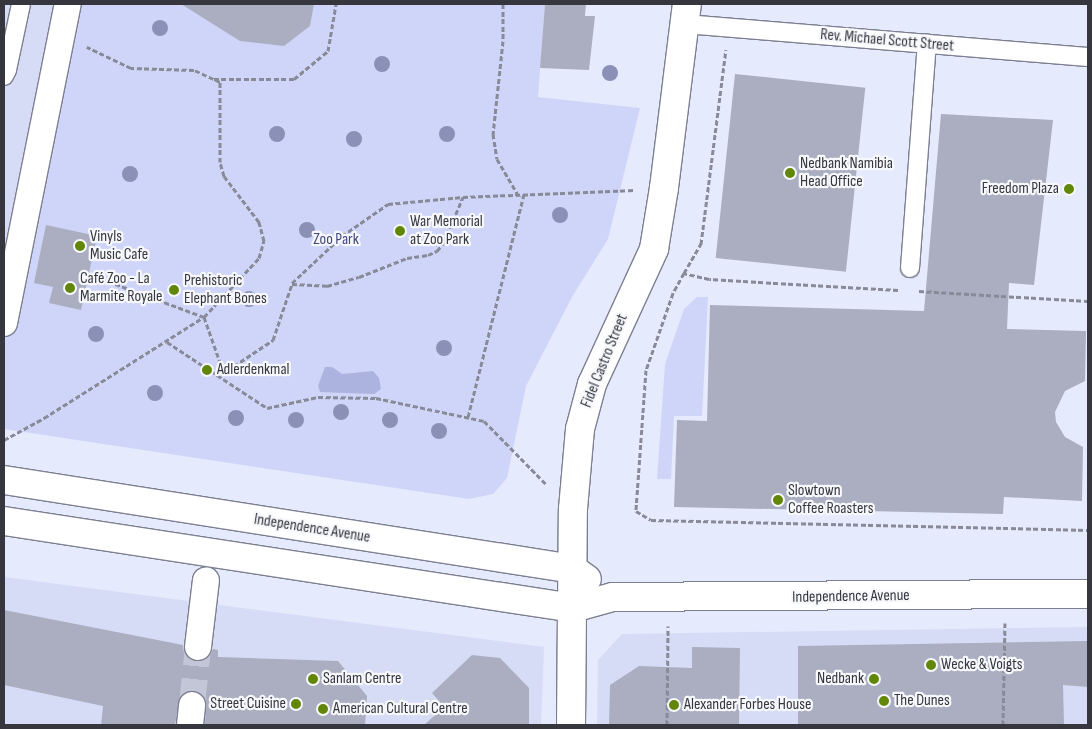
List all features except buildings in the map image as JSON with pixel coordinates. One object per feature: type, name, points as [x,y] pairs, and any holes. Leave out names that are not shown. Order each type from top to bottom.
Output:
[{"type":"main road","name":"Fidel Castro Street","points":[[571,725],[573,509],[580,429],[592,384],[654,249],[664,188],[686,14]]},
{"type":"main road","name":"Independence Avenue","points":[[4,480],[573,570],[613,597]]},
{"type":"main road","name":"Independence Avenue","points":[[4,521],[573,608],[613,597],[1088,594]]},
{"type":"street","points":[[4,323],[68,4]]},
{"type":"street","points":[[198,647],[206,580]]},
{"type":"lane","points":[[4,76],[7,70],[21,4]]},
{"type":"lane","name":"Rev. Michael Scott Street","points":[[686,14],[729,28],[1088,57]]},
{"type":"lane","points":[[910,268],[927,44]]},
{"type":"path","points":[[213,79],[294,79],[328,51],[336,4]]},
{"type":"path","points":[[504,4],[503,41],[493,134],[497,159],[518,195]]},
{"type":"path","points":[[729,28],[701,244],[673,293],[646,370],[636,512],[651,520],[1088,530]]},
{"type":"path","points":[[4,440],[44,418],[167,342],[204,316],[259,258],[264,241],[258,222],[224,176],[220,162],[220,82],[194,70],[131,68],[62,35]]},
{"type":"path","points":[[204,316],[221,365],[234,366],[272,340],[292,284],[342,236],[388,204],[462,197],[664,188]]},
{"type":"path","points":[[468,417],[524,194]]},
{"type":"path","points":[[292,284],[327,286],[359,277],[407,258],[428,255],[437,251],[444,242],[462,197]]},
{"type":"path","points":[[684,273],[709,279],[899,290]]},
{"type":"path","points":[[94,276],[204,316]]},
{"type":"path","points":[[909,291],[1088,301]]},
{"type":"path","points":[[167,342],[267,408],[318,397],[376,398],[468,417],[484,421],[527,465]]},
{"type":"path","points":[[1003,725],[1005,595]]},
{"type":"path","points":[[667,725],[669,598]]},
{"type":"shaded area","points":[[4,4],[68,4],[4,322]]},
{"type":"shaded area","points":[[325,367],[332,367],[342,374],[373,371],[379,378],[381,389],[374,394],[320,392],[318,386]]},
{"type":"shaded area","points":[[4,577],[544,647],[541,725],[4,725]]},
{"type":"shaded area","points":[[1088,627],[1088,725],[597,725],[598,660],[622,634]]},
{"type":"green space","name":"Zoo Park","points":[[68,4],[545,4],[538,97],[640,108],[608,239],[572,297],[526,386],[507,478],[493,494],[469,499],[4,429],[4,324]]},
{"type":"green space","points":[[697,297],[708,297],[702,416],[674,416],[671,479],[657,479],[665,364],[684,309]]},
{"type":"tunnel","points":[[192,705],[198,647]]},
{"type":"place","name":"Nedbank Namibia Head Office","points":[[790,173]]},
{"type":"place","name":"Freedom Plaza","points":[[1069,189]]},
{"type":"place","name":"War Memorial at Zoo Park","points":[[400,231]]},
{"type":"place","name":"Vinyls Music Cafe","points":[[80,246]]},
{"type":"place","name":"Café Zoo - La Marmite Royale","points":[[70,288]]},
{"type":"place","name":"Prehistoric Elephant Bones","points":[[174,290]]},
{"type":"place","name":"Adlerdenkmal","points":[[207,370]]},
{"type":"place","name":"Slowtown Coffee Roasters","points":[[778,500]]},
{"type":"place","name":"Wecke & Voigts","points":[[931,665]]},
{"type":"place","name":"Sanlam Centre","points":[[313,679]]},
{"type":"place","name":"Nedbank","points":[[874,679]]},
{"type":"place","name":"The Dunes","points":[[884,701]]},
{"type":"place","name":"Street Cuisine","points":[[296,704]]},
{"type":"place","name":"Alexander Forbes House","points":[[674,705]]},
{"type":"place","name":"American Cultural Centre","points":[[323,709]]}]
